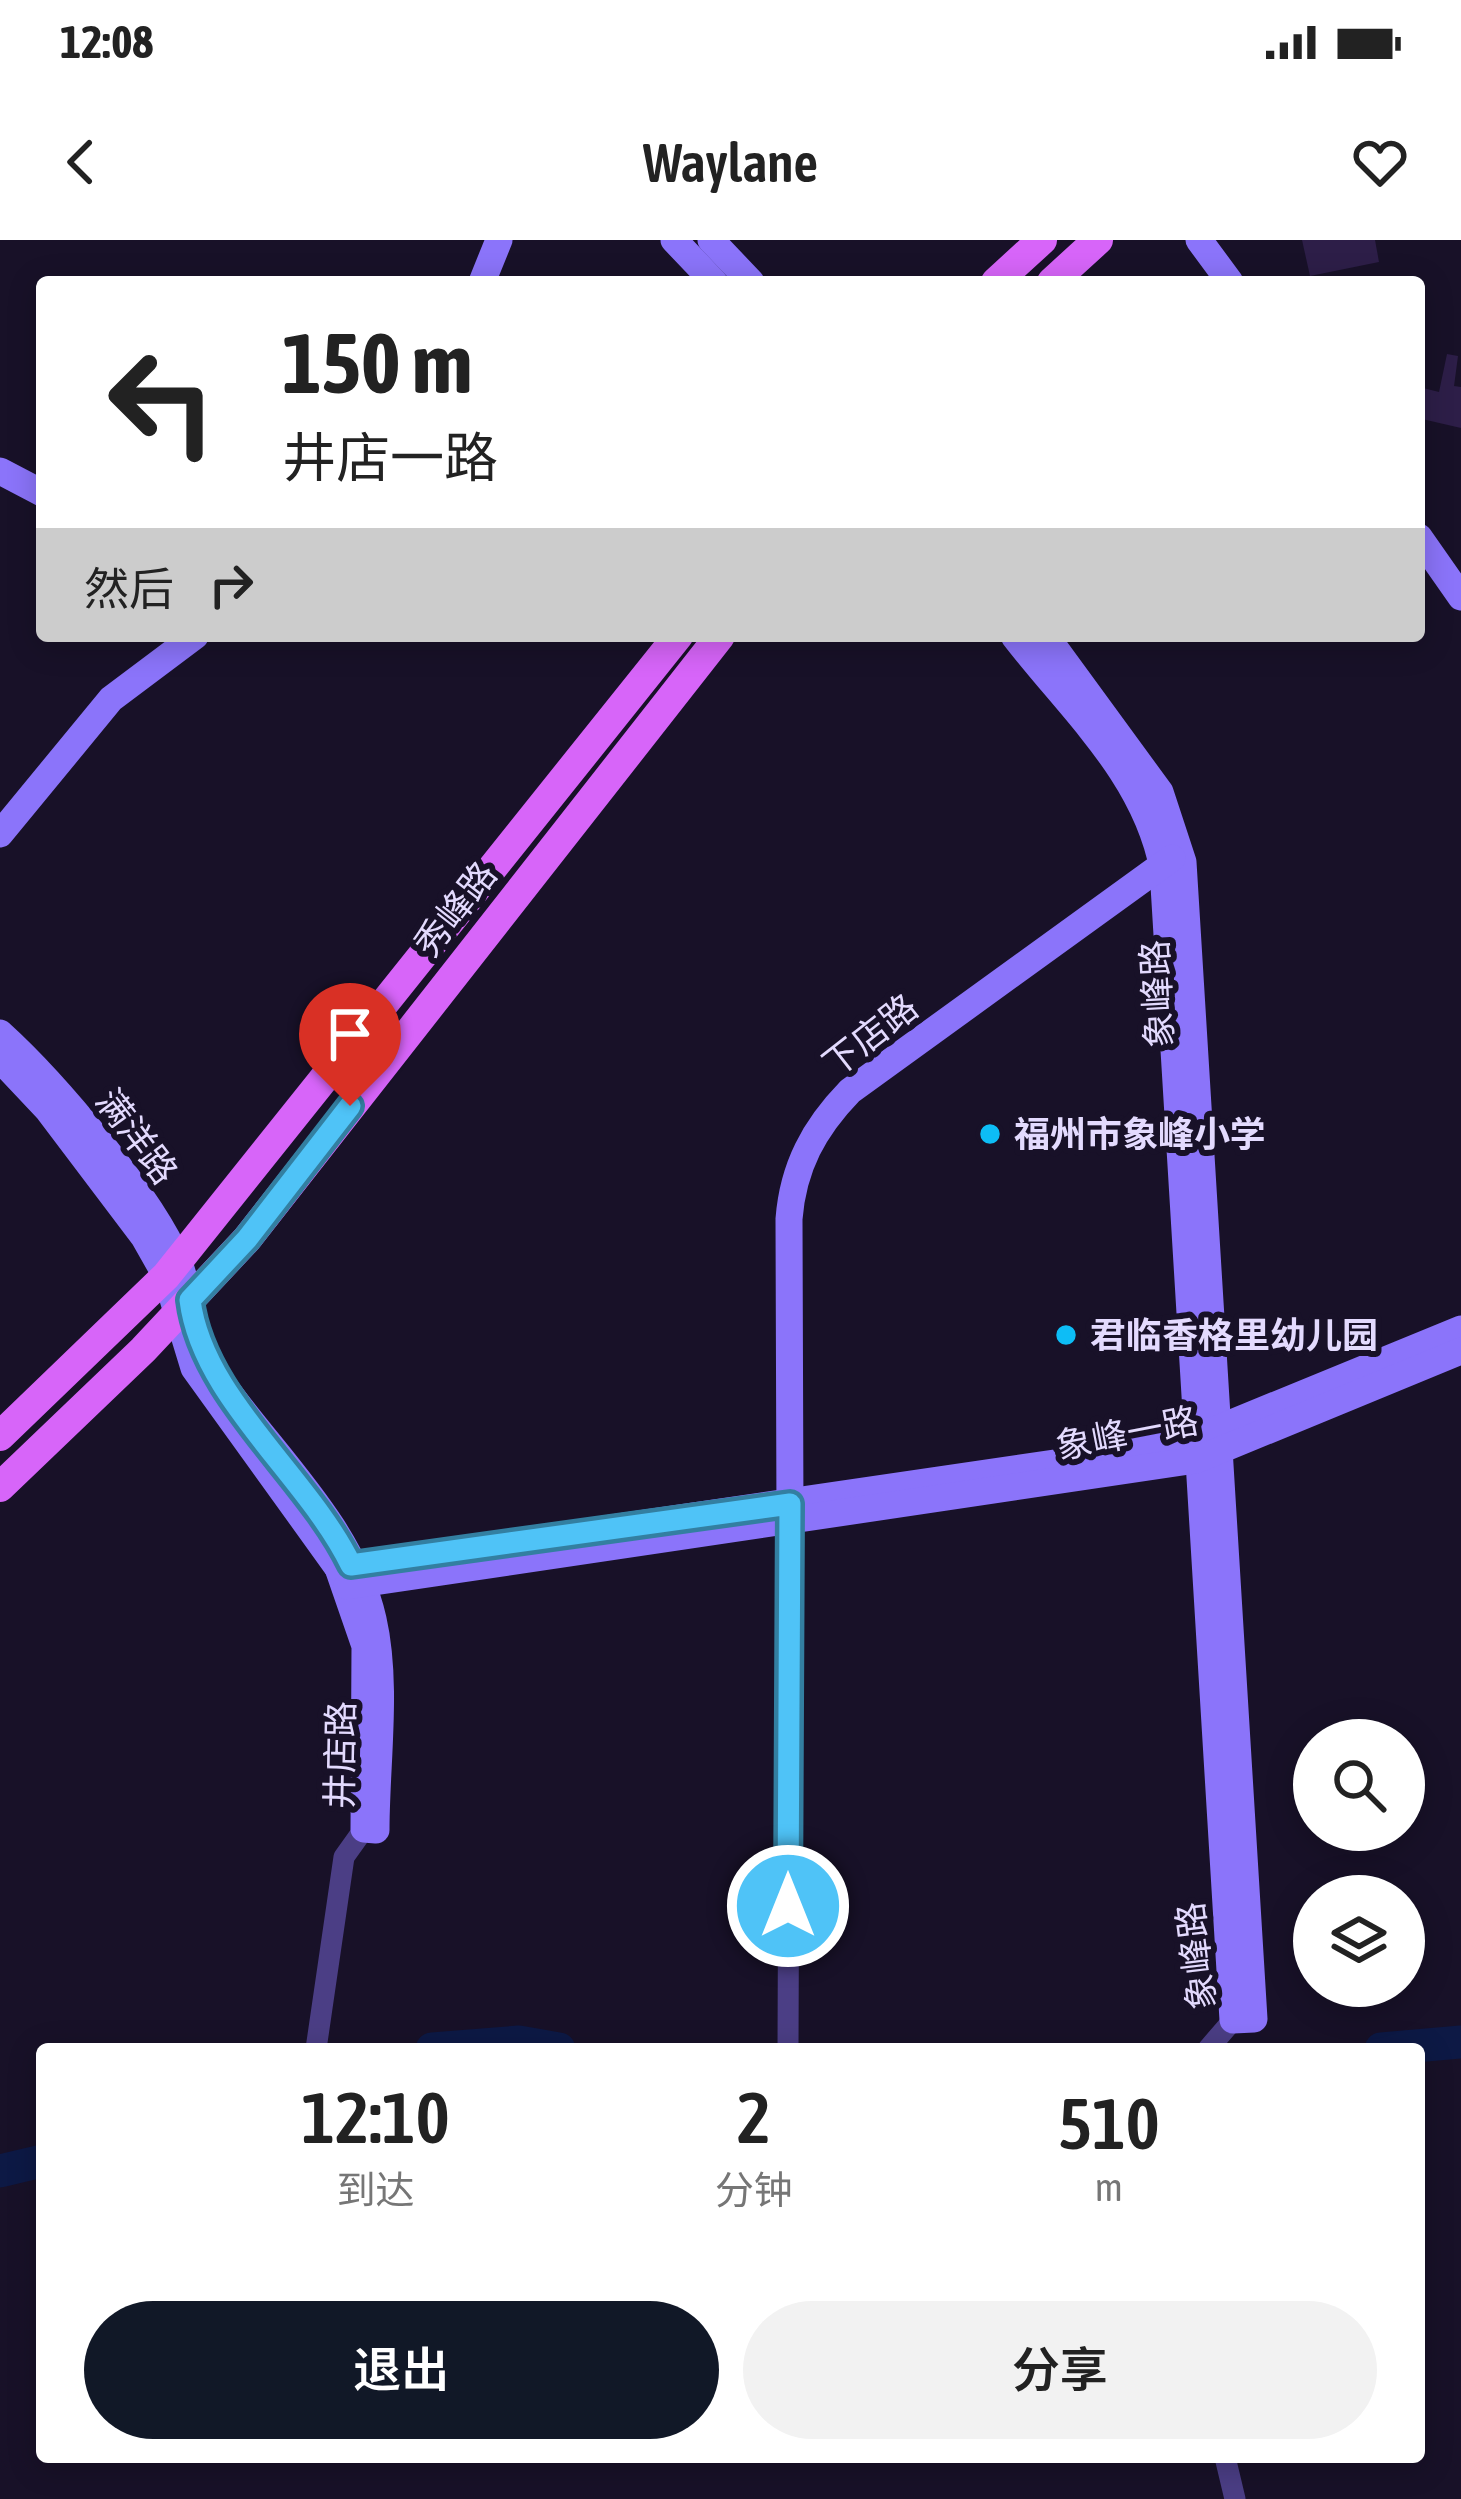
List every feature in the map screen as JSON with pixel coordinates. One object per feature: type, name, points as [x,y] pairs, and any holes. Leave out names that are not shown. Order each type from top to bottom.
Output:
[{"type":"main road","points":[[485,276],[500,240]]},
{"type":"main road","points":[[674,240],[708,276]]},
{"type":"main road","points":[[711,240],[745,276]]},
{"type":"main road","points":[[1003,276],[1042,240]]},
{"type":"main road","points":[[1059,276],[1098,240]]},
{"type":"main road","points":[[1199,240],[1226,276]]},
{"type":"main road","points":[[0,471],[36,491]]},
{"type":"main road","points":[[1425,545],[1461,596]]},
{"type":"main road","points":[[0,834],[111,699],[142,670],[186,642]]},
{"type":"main road","points":[[0,1436],[172,1269],[673,642]]},
{"type":"main road","name":"秀峰路","points":[[0,1487],[247,1239],[715,642]]},
{"type":"main road","name":"象峰路","points":[[1019,642],[1130,783],[1172,859]]},
{"type":"main road","name":"象峰路","points":[[1050,642],[1160,792],[1192,946],[1206,1444],[1233,2020]]},
{"type":"main road","name":"下店路","points":[[790,1514],[790,1203],[795,1174],[813,1137],[850,1091],[1172,859]]},
{"type":"main road","name":"满洋路","points":[[0,1033],[63,1096],[155,1220],[172,1269]]},
{"type":"main road","name":"满洋路","points":[[0,1059],[62,1128],[172,1269]]},
{"type":"main road","name":"井店路","points":[[172,1269],[194,1368],[349,1576],[365,1646],[364,1829]]},
{"type":"main road","name":"象峰一路","points":[[1206,1444],[1461,1329]]},
{"type":"main road","name":"象峰一路","points":[[349,1576],[790,1514],[1123,1453],[1206,1444],[1461,1351]]},
{"type":"street","points":[[788,2043],[790,1514]]},
{"type":"street","points":[[317,2043],[344,1857],[364,1829]]},
{"type":"street","points":[[1213,2043],[1233,2020]]},
{"type":"street","points":[[1226,2463],[1235,2499]]},
{"type":"building","points":[[1302,240],[1375,240],[1379,262],[1310,276]]},
{"type":"building","points":[[1447,354],[1458,356],[1454,386],[1461,387],[1461,428],[1425,420],[1425,388],[1439,392]]},
{"type":"waterway","points":[[1425,2045],[1461,2042]]},
{"type":"waterway","points":[[507,2043],[525,2043]]},
{"type":"waterway","points":[[0,2171],[36,2162]]},
{"type":"place","name":"福州市象峰小学","points":[[990,1134]]},
{"type":"place","name":"君临香格里幼儿园","points":[[1066,1335]]},
{"type":"route","points":[[350,1106],[247,1239],[190,1300],[193,1325],[206,1359],[325,1518],[351,1565],[790,1504],[788,1906]]}]
